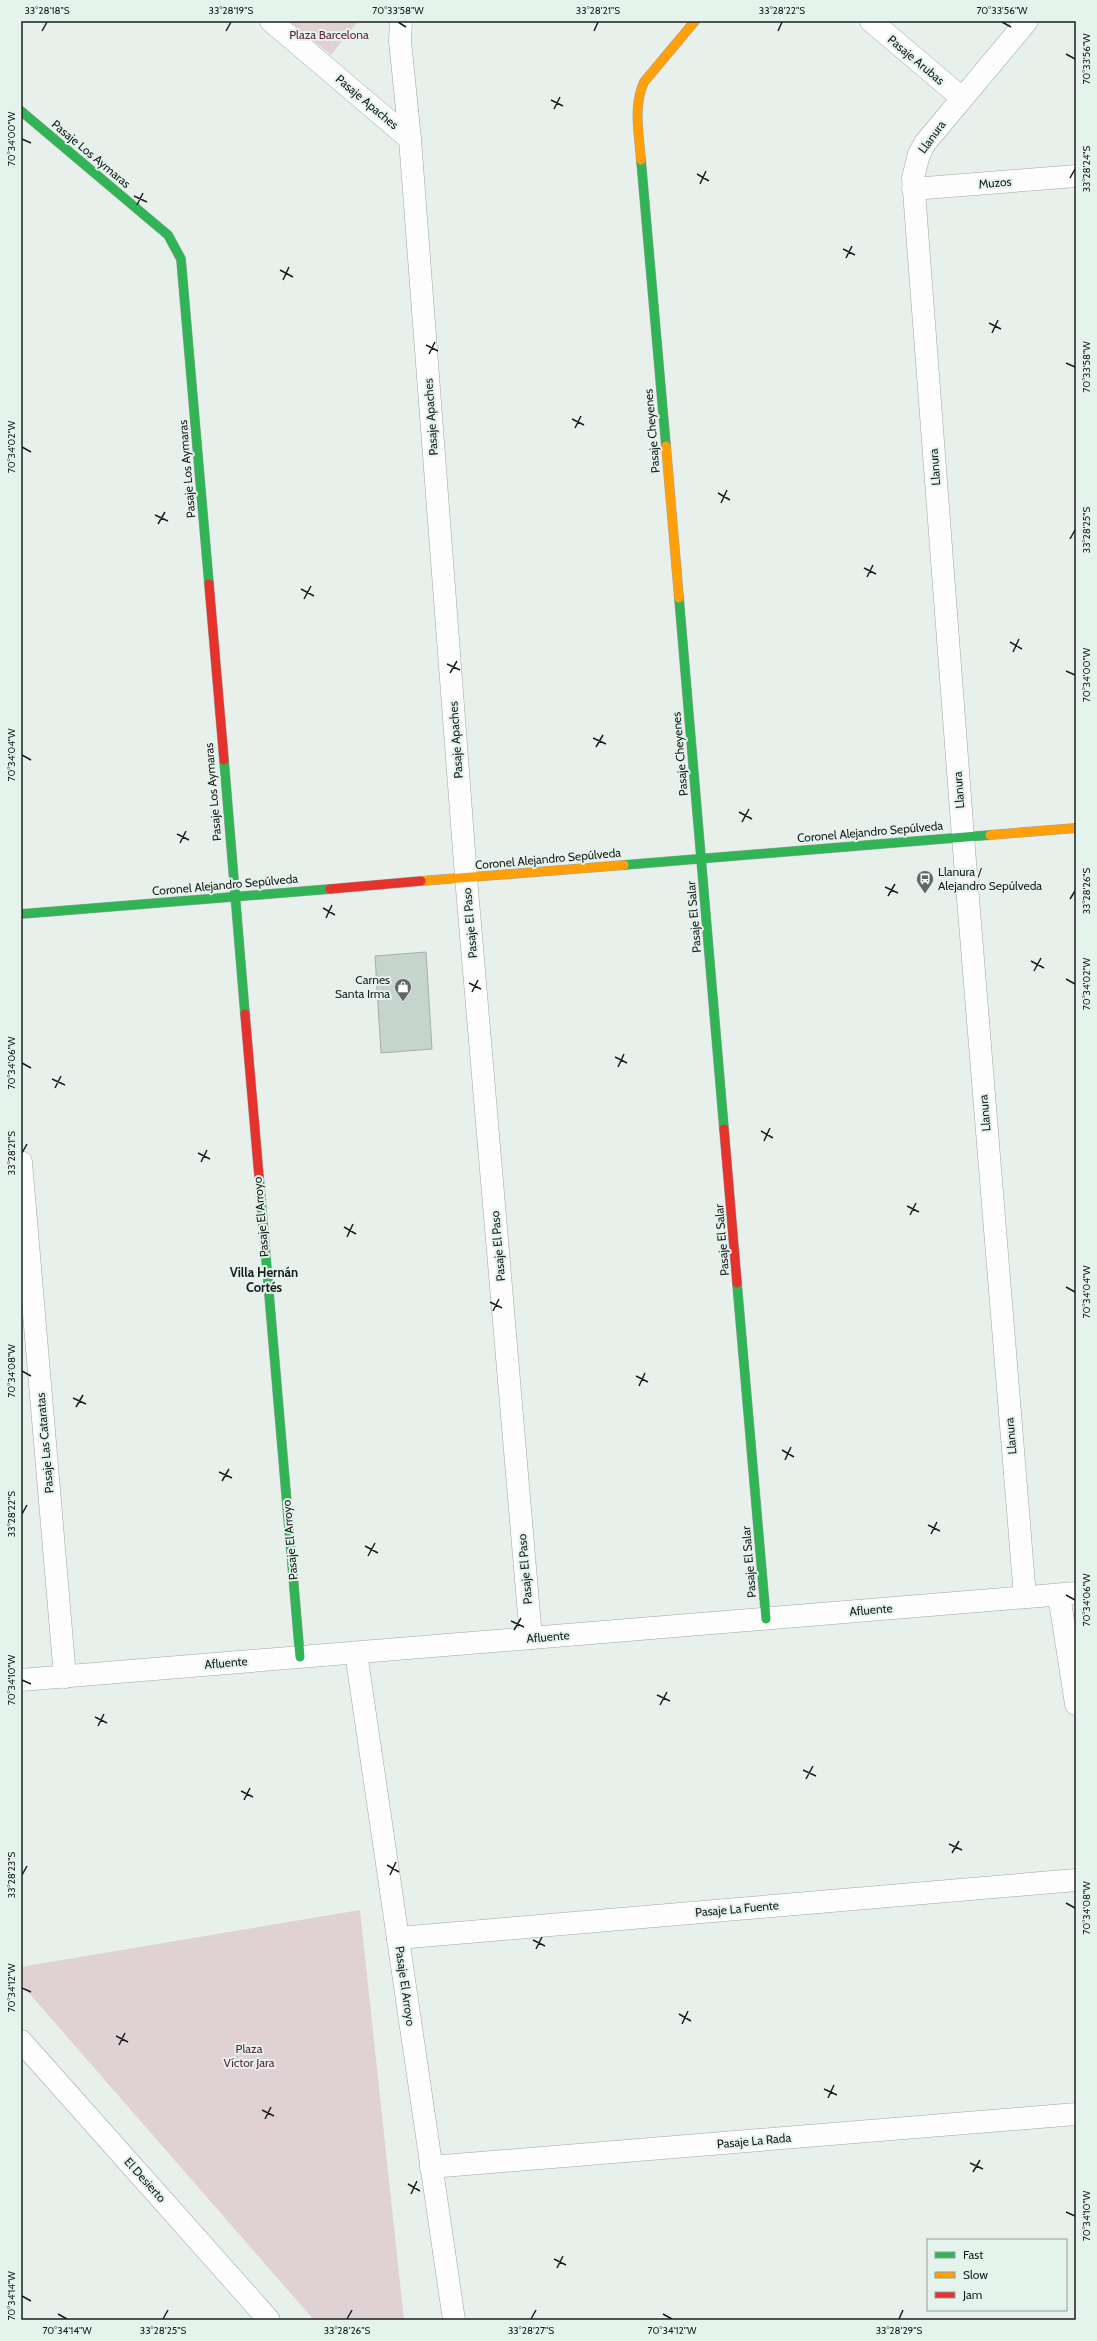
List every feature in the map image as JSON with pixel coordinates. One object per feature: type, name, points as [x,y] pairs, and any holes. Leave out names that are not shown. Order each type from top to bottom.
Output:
[{"type":"street","name":"Pasaje Apaches","points":[[271,21],[410,139],[466,877]]},
{"type":"street","points":[[401,21],[400,41],[410,139]]},
{"type":"street","name":"Pasaje Cheyenes","points":[[695,21],[644,82],[637,103],[701,858]]},
{"type":"street","name":"Pasaje Arubas","points":[[871,21],[962,98]]},
{"type":"street","name":"Llanura","points":[[1025,1597],[963,837],[913,178],[919,154],[925,143],[1027,21]]},
{"type":"street","name":"Pasaje Los Aymaras","points":[[21,111],[168,235],[180,259],[234,896]]},
{"type":"street","name":"Muzos","points":[[913,189],[1076,176]]},
{"type":"street","name":"Coronel Alejandro Sepúlveda","points":[[21,914],[1076,828]]},
{"type":"street","name":"Pasaje El Salar","points":[[701,858],[766,1619]]},
{"type":"street","name":"Pasaje El Paso","points":[[466,877],[531,1638]]},
{"type":"street","name":"Pasaje El Arroyo","points":[[234,896],[300,1657]]},
{"type":"street","name":"Pasaje Las Cataratas","points":[[21,1162],[65,1677]]},
{"type":"street","points":[[1067,1594],[1076,1704]]},
{"type":"street","name":"Afluente","points":[[21,1680],[1067,1594]]},
{"type":"street","name":"Pasaje El Arroyo","points":[[356,1653],[454,2320]]},
{"type":"street","name":"Pasaje La Fuente","points":[[398,1938],[1076,1880]]},
{"type":"street","name":"El Desierto","points":[[21,2040],[264,2318]]},
{"type":"street","name":"Pasaje La Rada","points":[[431,2167],[1076,2114]]},
{"type":"green space","name":"Plaza Barcelona","points":[[289,21],[358,21],[331,55]]},
{"type":"green space","name":"Plaza Víctor Jara","points":[[360,1910],[404,2320],[314,2320],[21,1984],[21,1967]]},
{"type":"building","name":"Carnes Santa Irma","points":[[426,952],[432,1049],[381,1053],[375,956]]},
{"type":"traffic: fast","points":[[21,111],[168,235],[181,259],[209,584]]},
{"type":"traffic: fast","points":[[641,160],[666,446]]},
{"type":"traffic: fast","points":[[679,598],[724,1129]]},
{"type":"traffic: fast","points":[[224,760],[245,1014]]},
{"type":"traffic: fast","points":[[624,865],[990,835]]},
{"type":"traffic: fast","points":[[21,914],[330,889]]},
{"type":"traffic: fast","points":[[260,1188],[300,1657]]},
{"type":"traffic: fast","points":[[737,1283],[766,1619]]},
{"type":"traffic: slow","points":[[641,160],[638,110],[644,82],[695,21]]},
{"type":"traffic: slow","points":[[666,446],[679,598]]},
{"type":"traffic: slow","points":[[990,835],[1076,828]]},
{"type":"traffic: slow","points":[[421,881],[624,865]]},
{"type":"traffic: jam","points":[[209,584],[224,760]]},
{"type":"traffic: jam","points":[[330,889],[421,881]]},
{"type":"traffic: jam","points":[[245,1014],[260,1188]]},
{"type":"traffic: jam","points":[[724,1129],[737,1283]]},
{"type":"place","name":"Llanura / Alejandro Sepúlveda","points":[[925,894]]},
{"type":"place","name":"Carnes Santa Irma","points":[[403,1002]]},
{"type":"district","name":"Villa Hernán Cortés","points":[[264,1280]]}]
